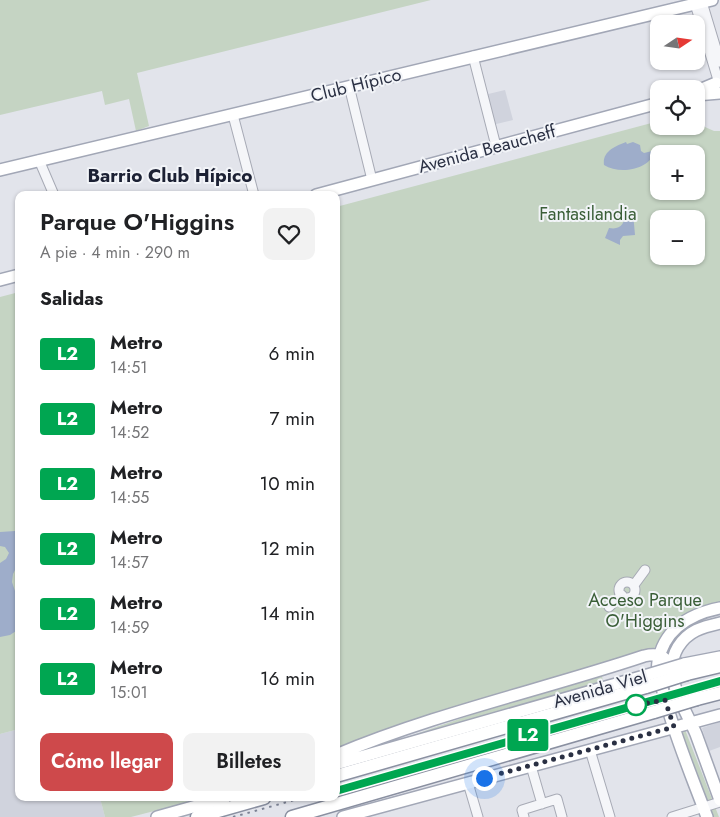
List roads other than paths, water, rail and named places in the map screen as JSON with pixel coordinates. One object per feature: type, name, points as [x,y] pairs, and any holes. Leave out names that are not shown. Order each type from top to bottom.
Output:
[{"type":"highway","points":[[340,775],[685,669],[720,666]]},
{"type":"highway","points":[[292,817],[720,693]]},
{"type":"highway","points":[[197,817],[253,801]]},
{"type":"main road","name":"Club Hípico","points":[[0,170],[703,2]]},
{"type":"main road","points":[[705,89],[719,86]]},
{"type":"main road","points":[[705,92],[719,86]]},
{"type":"main road","name":"Avenida Beaucheff","points":[[331,191],[650,105]]},
{"type":"main road","points":[[0,280],[15,276]]},
{"type":"main road","points":[[706,812],[674,727],[658,674],[658,663],[667,640],[680,624],[696,614],[720,608]]},
{"type":"main road","points":[[671,667],[674,655],[686,637],[698,628],[720,624]]},
{"type":"main road","points":[[340,754],[468,710],[652,654],[660,655],[671,667],[678,693],[720,801]]},
{"type":"main road","points":[[685,669],[720,656]]},
{"type":"main road","name":"Avenida Viel","points":[[340,763],[645,681]]},
{"type":"main road","points":[[343,817],[377,813],[468,783],[720,715]]},
{"type":"main road","points":[[156,817],[214,801]]},
{"type":"street","points":[[703,2],[720,62]]},
{"type":"street","points":[[703,2],[719,86]]},
{"type":"street","points":[[473,56],[496,146]]},
{"type":"street","points":[[349,86],[372,180]]},
{"type":"street","points":[[233,115],[253,191]]},
{"type":"street","points":[[39,160],[52,191]]},
{"type":"street","points":[[609,607],[622,596],[619,590],[622,584],[628,582],[634,585],[645,570]]},
{"type":"street","points":[[590,750],[610,817]]},
{"type":"street","points":[[531,766],[542,804]]},
{"type":"street","points":[[468,783],[478,817]]},
{"type":"street","points":[[524,817],[522,810],[557,799],[562,817]]},
{"type":"street","points":[[672,817],[706,812],[720,801]]},
{"type":"water","points":[[626,142],[627,144],[633,142],[640,145],[641,151],[644,153],[650,152],[650,160],[634,169],[618,170],[611,168],[604,165],[604,160],[607,153],[614,147]]},
{"type":"water","points":[[626,213],[633,213],[635,235],[623,236],[620,240],[620,245],[605,238],[609,228],[619,227],[623,223]]},
{"type":"water","points":[[15,531],[15,570],[12,582],[15,591],[15,632],[0,637],[0,563],[6,559],[9,553],[5,547],[0,546],[0,532]]},
{"type":"railway","points":[[340,790],[720,681]]},
{"type":"railway","points":[[233,817],[291,801]]},
{"type":"metro line","name":"L2","points":[[340,790],[720,681]]},
{"type":"district","name":"Barrio Club Hípico","points":[[170,175]]},
{"type":"park label","name":"Fantasilandia","points":[[588,214]]},
{"type":"park label","name":"Acceso Parque O'Higgins","points":[[645,610]]}]
